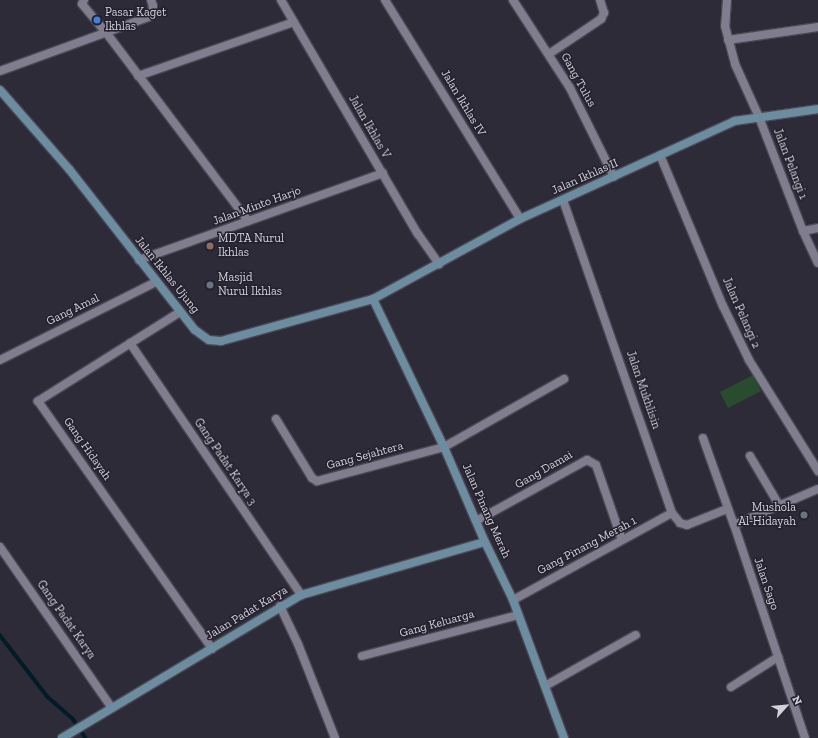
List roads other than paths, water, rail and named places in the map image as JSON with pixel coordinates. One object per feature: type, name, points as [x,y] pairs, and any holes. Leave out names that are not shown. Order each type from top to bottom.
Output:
[{"type":"street","points":[[84,0],[82,4],[105,31],[248,222]]},
{"type":"street","points":[[0,71],[105,31],[148,17],[152,13],[152,0]]},
{"type":"street","name":"Jalan Ikhlas V","points":[[281,0],[383,173],[439,264]]},
{"type":"street","name":"Jalan Ikhlas IV","points":[[385,0],[520,219]]},
{"type":"street","name":"Gang Tulus","points":[[513,0],[570,88],[614,177]]},
{"type":"street","points":[[549,54],[602,19],[604,13],[600,0]]},
{"type":"street","name":"Jalan Pelangi 1","points":[[726,0],[725,26],[735,64],[759,117],[803,231],[818,263]]},
{"type":"street","points":[[138,76],[294,22]]},
{"type":"street","points":[[728,40],[818,27]]},
{"type":"street","name":"Jalan Ikhlas Ujung","points":[[0,90],[69,169],[180,312],[202,336],[209,340],[221,341],[374,299]]},
{"type":"street","name":"Jalan Ikhlas II","points":[[374,299],[520,219],[734,121],[818,109]]},
{"type":"street","name":"Jalan Pelangi 2","points":[[660,156],[723,306],[749,360],[818,471]]},
{"type":"street","name":"Jalan Minto Harjo","points":[[139,260],[383,173]]},
{"type":"street","name":"Jalan Mukhlisin","points":[[563,200],[672,513]]},
{"type":"street","points":[[803,231],[818,228]]},
{"type":"street","name":"Gang Amal","points":[[0,360],[156,282]]},
{"type":"street","name":"Jalan Pinang Merah","points":[[374,299],[444,446],[485,542],[513,600],[564,738]]},
{"type":"street","name":"Gang Hidayah","points":[[180,312],[38,401],[212,649]]},
{"type":"street","name":"Gang Padat Karya 3","points":[[130,343],[301,595]]},
{"type":"street","points":[[444,446],[564,379]]},
{"type":"street","name":"Gang Sejahtera","points":[[276,419],[312,478],[317,481],[444,446]]},
{"type":"street","points":[[703,438],[727,509],[734,525],[818,489]]},
{"type":"street","points":[[750,456],[779,505]]},
{"type":"street","name":"Gang Damai","points":[[476,521],[587,460],[596,465],[622,540]]},
{"type":"street","points":[[672,513],[680,523],[687,525],[727,509]]},
{"type":"street","name":"Gang Pinang Merah 1","points":[[513,600],[672,513]]},
{"type":"street","name":"Jalan Sago","points":[[734,525],[805,738]]},
{"type":"street","name":"Jalan Padat Karya","points":[[62,738],[212,649],[280,606],[301,595],[485,542]]},
{"type":"street","name":"Gang Padat Karya","points":[[0,547],[112,708]]},
{"type":"street","points":[[280,606],[298,644],[335,738]]},
{"type":"street","name":"Gang Keluarga","points":[[362,656],[518,615]]},
{"type":"street","points":[[545,686],[636,635]]},
{"type":"street","points":[[731,686],[778,657]]},
{"type":"waterway","points":[[0,635],[48,697],[73,719],[86,738]]},
{"type":"place","name":"Pasar Kaget Ikhlas","points":[[97,20]]},
{"type":"place","name":"MDTA Nurul Ikhlas","points":[[210,246]]},
{"type":"place","name":"Masjid Nurul Ikhlas","points":[[210,285]]},
{"type":"place","name":"Mushola Al-Hidayah","points":[[804,515]]}]
